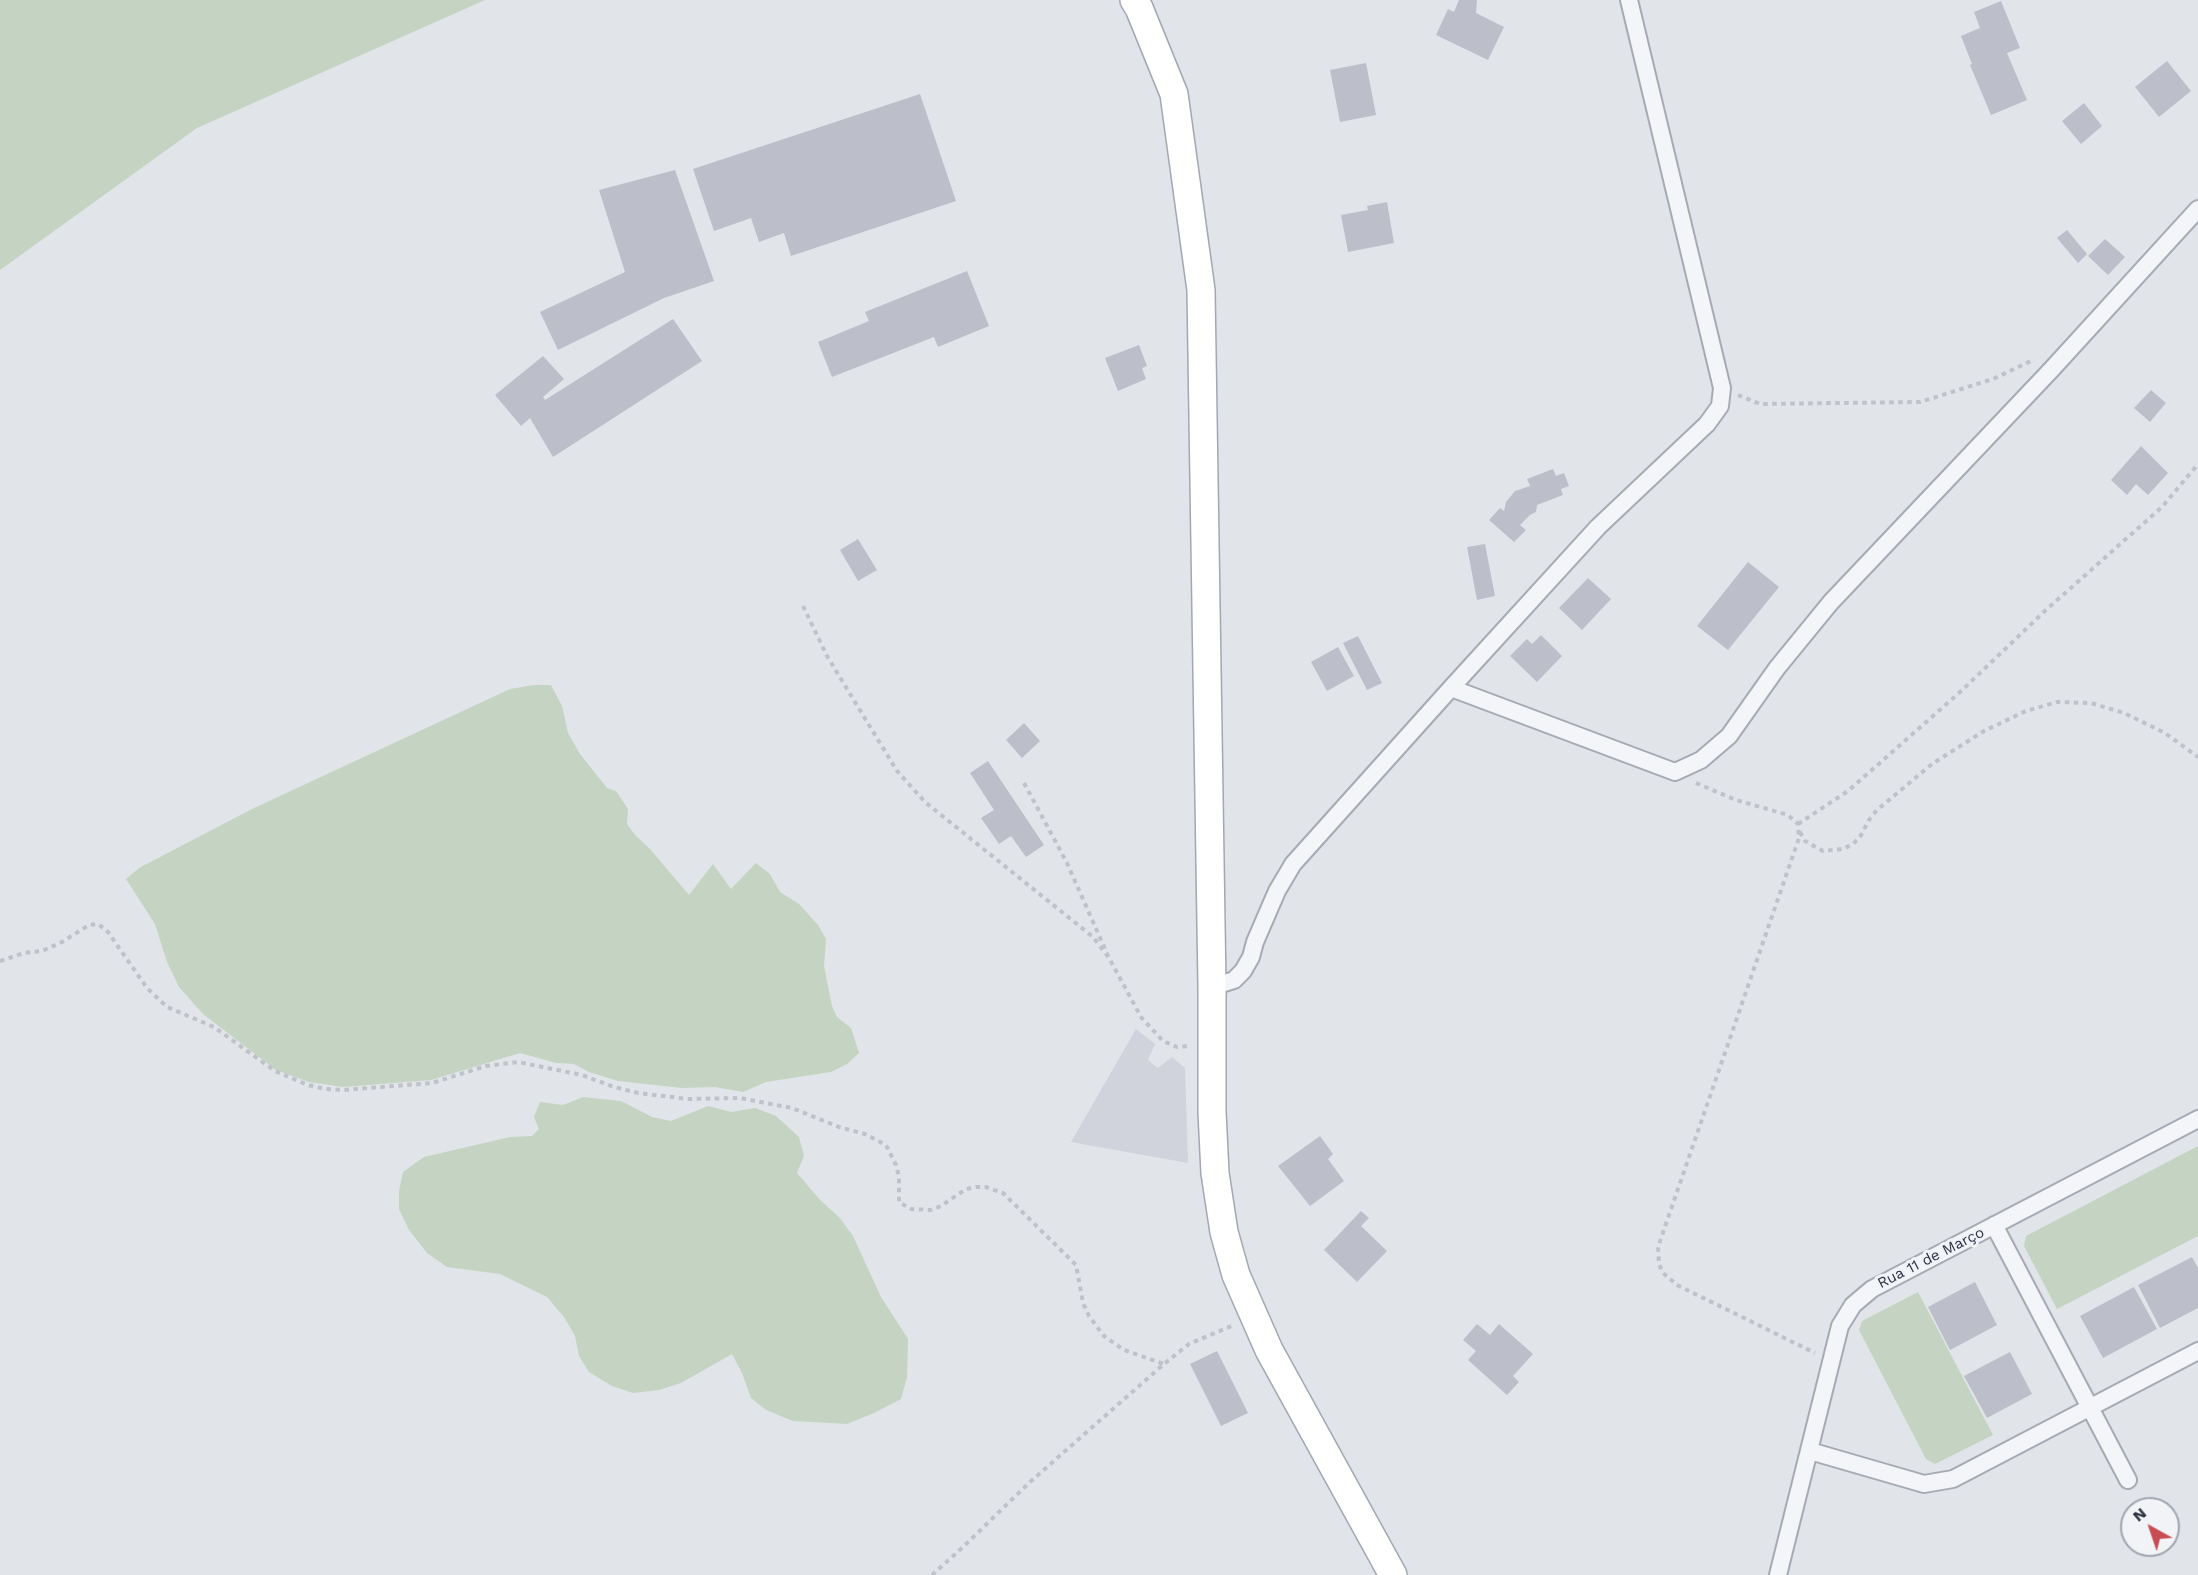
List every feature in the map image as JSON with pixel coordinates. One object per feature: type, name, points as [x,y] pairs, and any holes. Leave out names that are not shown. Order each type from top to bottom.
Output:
[{"type":"main road","points":[[1134,0],[1174,94],[1201,290],[1211,1044],[1215,1173],[1224,1232],[1236,1275],[1269,1350],[1393,1575]]},
{"type":"street","points":[[1212,987],[1234,980],[1243,971],[1251,957],[1277,891],[1293,864],[1598,527],[1707,424],[1720,406],[1722,388],[1629,0]]},
{"type":"street","points":[[1450,688],[1675,772],[1701,760],[1729,736],[1777,668],[1831,602],[2051,370],[2198,209]]},
{"type":"street","name":"Rua 11 de Março","points":[[1778,1575],[1840,1326],[1854,1305],[1872,1289],[2198,1119]]},
{"type":"street","points":[[1994,1225],[2128,1480]]},
{"type":"street","points":[[1810,1451],[1924,1484],[1953,1479],[2198,1351]]},
{"type":"path","points":[[1722,388],[1760,404],[1920,402],[1994,379],[2037,358]]},
{"type":"path","points":[[1798,824],[1848,791],[1959,693],[2046,610],[2162,507],[2198,464]]},
{"type":"path","points":[[804,606],[827,656],[897,771],[925,802],[1093,938],[1110,958]]},
{"type":"path","points":[[1675,772],[1736,800],[1788,815],[1798,824],[1805,841],[1823,851],[1843,849],[1853,844],[1877,810],[1932,764],[1984,731],[2026,711],[2057,702],[2091,703],[2124,713],[2165,733],[2198,756]]},
{"type":"path","points":[[1024,783],[1067,864],[1110,958],[1141,1017],[1163,1041],[1177,1047],[1211,1044]]},
{"type":"path","points":[[1800,831],[1796,849],[1658,1247],[1658,1256],[1663,1273],[1677,1286],[1832,1361]]},
{"type":"path","points":[[0,960],[42,951],[62,942],[88,925],[98,924],[108,932],[147,988],[167,1007],[214,1027],[275,1071],[299,1082],[326,1089],[343,1090],[432,1083],[486,1066],[518,1062],[582,1075],[638,1093],[688,1099],[740,1098],[792,1108],[839,1127],[865,1134],[886,1145],[896,1165],[899,1202],[911,1209],[931,1210],[966,1189],[976,1187],[986,1187],[1003,1193],[1076,1265],[1083,1303],[1089,1316],[1104,1336],[1124,1350],[1164,1364]]},
{"type":"path","points":[[932,1575],[1030,1482],[1164,1364],[1189,1344],[1254,1317]]},
{"type":"shaded area","points":[[1136,1029],[1155,1044],[1148,1060],[1158,1068],[1172,1057],[1185,1068],[1188,1163],[1071,1142]]},
{"type":"green space","points":[[0,0],[485,0],[197,128],[0,270]]},
{"type":"green space","points":[[551,685],[562,706],[568,733],[580,754],[607,788],[616,791],[628,809],[627,824],[635,835],[689,895],[713,864],[731,889],[756,863],[770,874],[780,892],[799,904],[818,925],[826,939],[824,966],[832,1006],[837,1017],[851,1028],[859,1053],[847,1064],[831,1072],[766,1082],[743,1092],[715,1087],[682,1088],[618,1081],[589,1072],[574,1064],[556,1063],[520,1053],[431,1080],[343,1087],[309,1082],[276,1070],[203,1014],[179,987],[167,962],[155,924],[126,879],[139,868],[252,809],[510,689]]},
{"type":"green space","points":[[583,1097],[621,1101],[652,1117],[671,1121],[708,1106],[731,1112],[755,1108],[776,1116],[799,1137],[804,1156],[797,1173],[820,1200],[839,1217],[853,1236],[881,1297],[908,1339],[907,1377],[901,1399],[847,1424],[793,1421],[766,1410],[751,1398],[732,1354],[681,1383],[659,1390],[633,1393],[612,1386],[589,1372],[579,1356],[575,1336],[564,1317],[547,1297],[500,1274],[447,1267],[427,1253],[409,1230],[399,1209],[399,1191],[403,1172],[424,1157],[510,1137],[532,1136],[539,1129],[534,1117],[540,1102],[563,1105]]},
{"type":"green space","points":[[2198,1146],[2198,1236],[2057,1309],[2024,1246],[2026,1236]]},
{"type":"green space","points":[[1918,1292],[1993,1435],[1935,1464],[1926,1459],[1859,1330],[1862,1321]]},
{"type":"building","points":[[1459,0],[1477,0],[1476,13],[1504,27],[1488,60],[1436,35],[1448,9],[1454,12]]},
{"type":"building","points":[[2001,1],[2020,48],[2007,53],[2027,100],[1991,115],[1970,65],[1972,64],[1961,36],[1980,28],[1974,12]]},
{"type":"building","points":[[2167,61],[2191,91],[2159,117],[2135,87]]},
{"type":"building","points":[[1366,63],[1376,115],[1340,122],[1330,70]]},
{"type":"building","points":[[920,94],[956,201],[791,256],[784,233],[759,242],[751,218],[714,231],[693,169]]},
{"type":"building","points":[[2084,103],[2102,126],[2081,144],[2062,121]]},
{"type":"building","points":[[675,170],[714,281],[664,298],[558,350],[540,312],[625,272],[599,190]]},
{"type":"building","points":[[1387,202],[1394,243],[1348,252],[1341,215],[1368,210],[1367,206]]},
{"type":"building","points":[[2067,230],[2087,254],[2078,263],[2057,238]]},
{"type":"building","points":[[2105,239],[2125,257],[2108,275],[2088,256]]},
{"type":"building","points":[[967,271],[989,326],[938,347],[934,337],[832,377],[818,342],[869,321],[865,312]]},
{"type":"building","points":[[673,319],[702,361],[553,457],[530,418],[521,426],[495,395],[543,356],[564,379],[543,397],[545,400]]},
{"type":"building","points":[[1139,345],[1147,366],[1142,368],[1146,379],[1118,391],[1105,358]]},
{"type":"building","points":[[2151,390],[2166,403],[2150,422],[2134,408]]},
{"type":"building","points":[[2141,446],[2168,473],[2148,495],[2136,484],[2127,495],[2111,480]]},
{"type":"building","points":[[1553,469],[1556,476],[1564,473],[1569,486],[1561,489],[1563,495],[1537,505],[1536,512],[1520,525],[1526,530],[1514,542],[1489,520],[1500,508],[1504,511],[1506,502],[1515,491],[1530,486],[1527,479]]},
{"type":"building","points":[[858,539],[877,570],[858,581],[840,550]]},
{"type":"building","points":[[1485,544],[1495,596],[1477,600],[1467,547]]},
{"type":"building","points":[[1748,562],[1779,587],[1728,650],[1697,626]]},
{"type":"building","points":[[1588,578],[1611,599],[1582,630],[1559,608]]},
{"type":"building","points":[[1541,635],[1562,656],[1537,682],[1510,656],[1527,639],[1532,644]]},
{"type":"building","points":[[1358,636],[1382,683],[1367,690],[1343,643]]},
{"type":"building","points":[[1338,647],[1354,676],[1327,691],[1311,662]]},
{"type":"building","points":[[1024,723],[1040,741],[1022,758],[1006,740]]},
{"type":"building","points":[[988,761],[1044,845],[1026,857],[1011,836],[999,844],[981,818],[994,810],[970,773]]},
{"type":"building","points":[[1320,1136],[1333,1154],[1328,1159],[1344,1181],[1310,1206],[1278,1166]]},
{"type":"building","points":[[1361,1211],[1369,1218],[1361,1226],[1387,1251],[1357,1282],[1324,1250]]},
{"type":"building","points":[[2192,1257],[2198,1268],[2198,1308],[2160,1328],[2138,1285]]},
{"type":"building","points":[[1975,1282],[1997,1325],[1950,1350],[1928,1307]]},
{"type":"building","points":[[2134,1287],[2157,1329],[2103,1358],[2080,1316]]},
{"type":"building","points":[[1477,1324],[1490,1335],[1499,1324],[1533,1354],[1513,1376],[1519,1382],[1507,1395],[1468,1360],[1476,1351],[1463,1340]]},
{"type":"building","points":[[1217,1351],[1248,1413],[1221,1426],[1190,1364]]},
{"type":"building","points":[[2010,1352],[2032,1394],[1987,1418],[1964,1376]]}]
